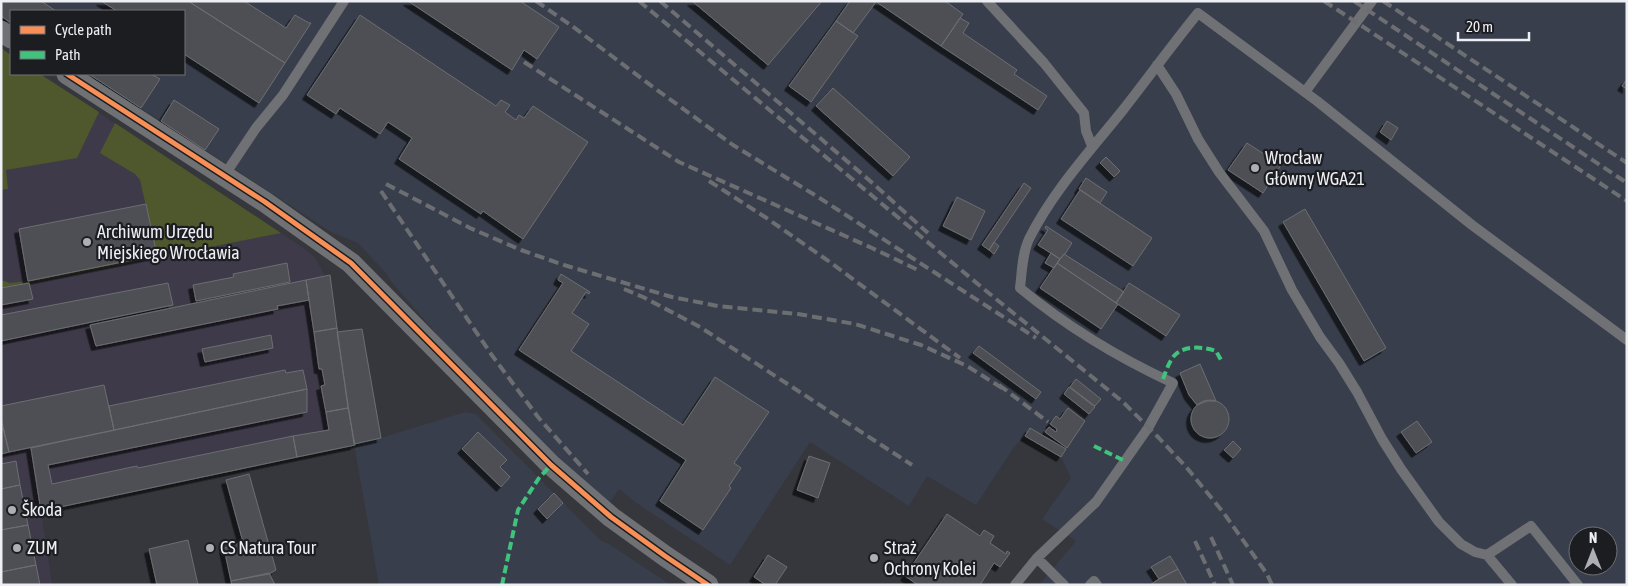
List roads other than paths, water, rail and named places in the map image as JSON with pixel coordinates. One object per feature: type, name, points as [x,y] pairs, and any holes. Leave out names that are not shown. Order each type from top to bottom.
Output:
[{"type":"street","points":[[69,75],[265,202],[351,264],[551,465],[612,517],[708,585]]},
{"type":"lane","points":[[224,176],[256,128],[283,95],[344,1]]},
{"type":"lane","points":[[987,1],[1044,63],[1084,113],[1086,131],[1092,146]]},
{"type":"lane","points":[[1305,92],[1372,1]]},
{"type":"lane","points":[[1016,585],[1037,558],[1096,502],[1148,428],[1173,384],[1136,366],[1048,311],[1020,288],[1022,264],[1029,241],[1053,199],[1092,146],[1198,14],[1305,92],[1472,224],[1627,340]]},
{"type":"lane","points":[[1158,65],[1176,94],[1198,139],[1219,172],[1264,231],[1301,306],[1357,392],[1382,439],[1438,522],[1461,544],[1475,552],[1487,555],[1512,585]]},
{"type":"lane","points":[[1487,555],[1531,526],[1578,585]]},
{"type":"lane","points":[[1037,558],[1064,585]]},
{"type":"lane","points":[[1090,585],[1094,580],[1097,585]]},
{"type":"railway","points":[[536,1],[733,145],[818,197],[1036,338]]},
{"type":"railway","points":[[639,1],[985,290],[1123,402],[1187,468],[1223,512],[1267,574],[1272,585]]},
{"type":"railway","points":[[660,1],[928,233]]},
{"type":"railway","points":[[1324,1],[1627,201]]},
{"type":"railway","points":[[1354,1],[1627,183]]},
{"type":"railway","points":[[1383,1],[1627,163]]},
{"type":"railway","points":[[524,62],[679,162],[920,271]]},
{"type":"railway","points":[[709,181],[827,260],[960,358]]},
{"type":"railway","points":[[386,184],[470,228],[521,250],[564,265],[672,297],[718,306],[798,314],[855,324],[921,345],[967,366],[1005,390]]},
{"type":"railway","points":[[381,191],[491,354],[538,417],[588,474]]},
{"type":"railway","points":[[624,289],[700,327],[912,465]]},
{"type":"railway","points":[[999,385],[1048,422]]},
{"type":"railway","points":[[1211,537],[1233,585]]},
{"type":"railway","points":[[1195,541],[1215,585]]},
{"type":"place","name":"Wrocław Główny WGA21","points":[[1255,168]]},
{"type":"place","name":"Archiwum Urzędu Miejskiego Wrocławia","points":[[87,242]]},
{"type":"place","name":"Škoda","points":[[12,510]]},
{"type":"place","name":"ZUM","points":[[17,548]]},
{"type":"place","name":"CS Natura Tour","points":[[210,548]]},
{"type":"place","name":"Straż Ochrony Kolei","points":[[874,558]]}]
